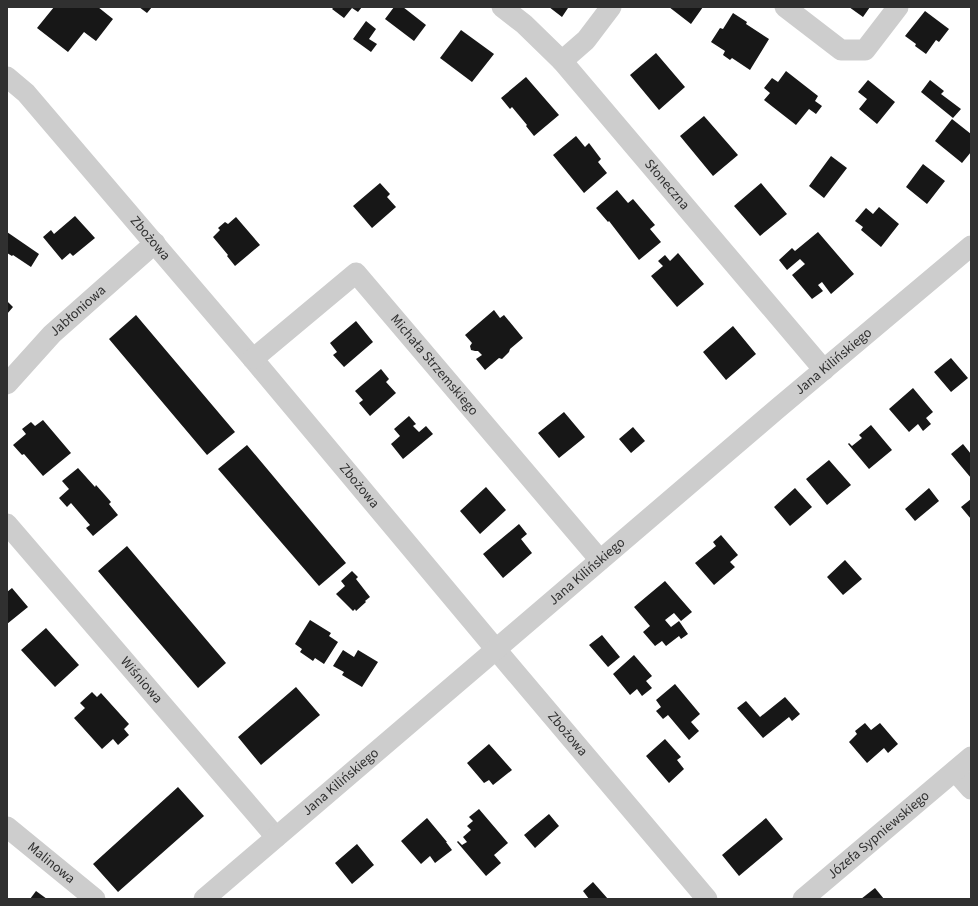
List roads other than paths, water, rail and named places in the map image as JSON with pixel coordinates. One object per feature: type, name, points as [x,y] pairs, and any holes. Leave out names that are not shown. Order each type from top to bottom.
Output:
[{"type":"street","name":"Słoneczna","points":[[502,7],[524,24],[562,61],[824,370]]},
{"type":"street","points":[[562,61],[586,40],[611,7]]},
{"type":"street","points":[[785,7],[841,50],[865,50],[898,7]]},
{"type":"street","name":"Zbożowa","points":[[7,77],[26,93],[155,243],[707,899]]},
{"type":"street","name":"Jabłoniowa","points":[[7,384],[52,334],[155,243]]},
{"type":"street","name":"Jana Kilińskiego","points":[[204,899],[600,560],[971,246]]},
{"type":"street","name":"Michała Strzemskiego","points":[[253,359],[356,273],[600,560]]},
{"type":"street","name":"Wiśniowa","points":[[7,524],[276,837]]},
{"type":"street","name":"Józefa Sypniewskiego","points":[[803,899],[971,757]]},
{"type":"street","points":[[955,770],[971,789]]},
{"type":"street","name":"Malinowa","points":[[7,826],[95,899]]}]
